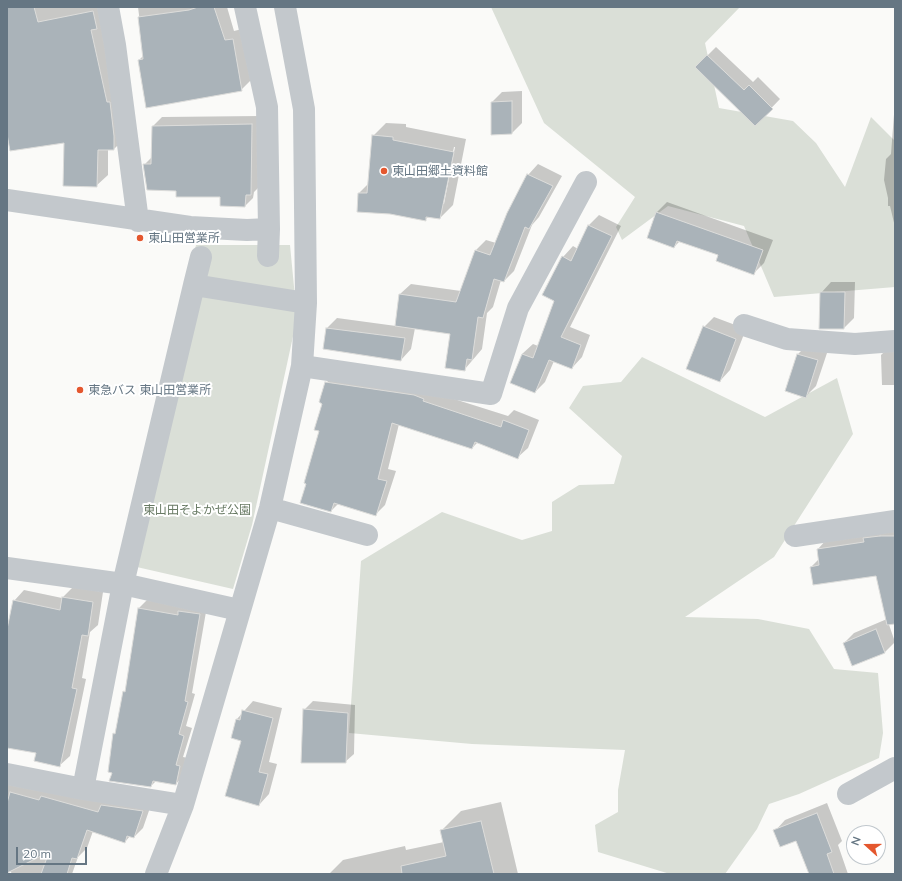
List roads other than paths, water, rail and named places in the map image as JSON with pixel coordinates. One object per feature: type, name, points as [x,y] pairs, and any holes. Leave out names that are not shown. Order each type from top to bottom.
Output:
[{"type":"street","points":[[108,7],[115,45],[138,221]]},
{"type":"street","points":[[245,7],[267,106],[268,256]]},
{"type":"street","points":[[156,874],[183,805],[270,508],[302,366],[306,303],[304,109],[285,7]]},
{"type":"street","points":[[302,366],[491,394],[518,308],[586,182]]},
{"type":"street","points":[[7,200],[138,221],[190,227],[247,230],[269,229]]},
{"type":"street","points":[[83,789],[123,584],[201,258]]},
{"type":"street","points":[[194,285],[306,303]]},
{"type":"street","points":[[744,325],[787,339],[855,344],[895,341]]},
{"type":"street","points":[[270,508],[367,535]]},
{"type":"street","points":[[795,536],[895,521]]},
{"type":"street","points":[[7,568],[123,584],[239,610]]},
{"type":"street","points":[[848,794],[895,768]]},
{"type":"street","points":[[7,774],[83,789],[183,805]]},
{"type":"place","name":"東山田郷土資料館","points":[[384,171]]},
{"type":"place","name":"東山田営業所","points":[[140,238]]},
{"type":"place","name":"東急バス 東山田営業所","points":[[80,390]]},
{"type":"park label","name":"東山田そよかぜ公園","points":[[197,510]]}]
